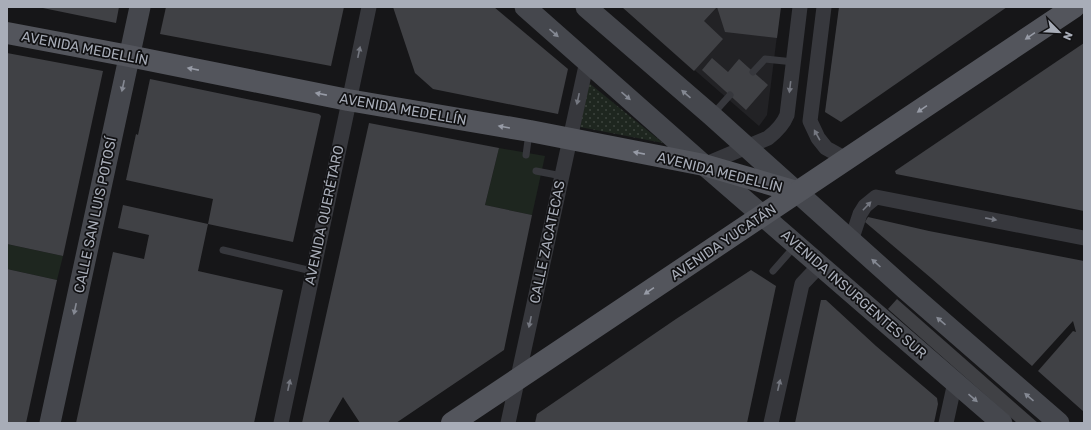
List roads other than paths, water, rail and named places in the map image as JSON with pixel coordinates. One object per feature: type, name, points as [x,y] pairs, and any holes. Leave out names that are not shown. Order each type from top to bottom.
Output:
[{"type":"main road","name":"CALLE SAN LUIS POTOSÍ","points":[[50,423],[140,7]]},
{"type":"main road","name":"AVENIDA INSURGENTES SUR","points":[[525,7],[704,165],[1002,423]]},
{"type":"main road","points":[[586,7],[1059,423]]},
{"type":"main road","name":"AVENIDA YUCATÁN","points":[[452,423],[1074,7]]},
{"type":"main road","name":"AVENIDA MEDELLÍN","points":[[7,33],[348,100],[530,131],[704,165],[797,192]]},
{"type":"street","name":"AVENIDA QUERÉTARO","points":[[281,423],[348,100],[369,7]]},
{"type":"street","points":[[704,165],[768,138],[783,124],[787,115],[800,7]]},
{"type":"street","points":[[824,7],[810,121],[818,138],[826,148],[846,159]]},
{"type":"street","name":"CALLE ZACATECAS","points":[[508,423],[587,61]]},
{"type":"street","points":[[851,241],[860,214],[865,206],[876,197],[1084,238]]},
{"type":"street","points":[[771,423],[802,284],[820,265]]},
{"type":"street","points":[[946,423],[955,382]]},
{"type":"lane","points":[[753,72],[765,59],[794,62]]},
{"type":"lane","points":[[711,116],[730,96]]},
{"type":"lane","points":[[526,155],[530,131]]},
{"type":"lane","points":[[536,171],[562,176]]},
{"type":"lane","points":[[773,271],[796,244]]},
{"type":"lane","points":[[222,250],[312,271]]}]
